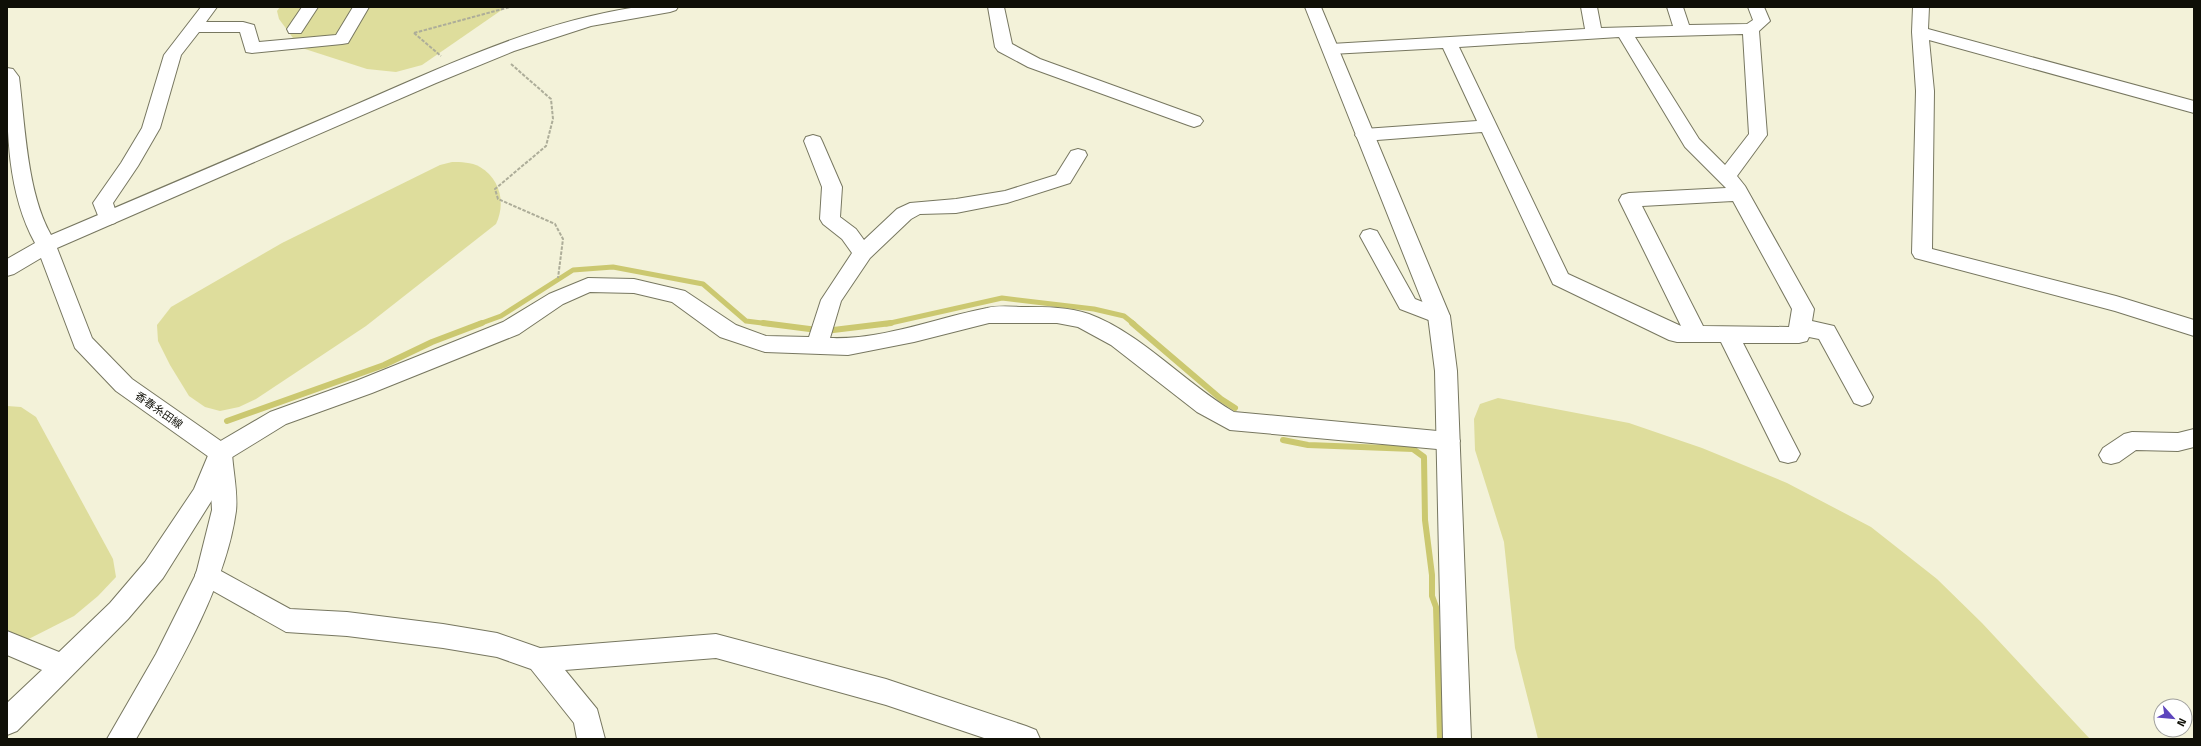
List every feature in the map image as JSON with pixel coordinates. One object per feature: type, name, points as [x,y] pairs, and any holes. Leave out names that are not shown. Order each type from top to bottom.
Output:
[{"type":"street","points":[[108,218],[103,203],[129,166],[151,128],[173,55],[208,7]]},
{"type":"street","points":[[295,30],[310,7]]},
{"type":"street","points":[[193,26],[243,27],[248,29],[252,48],[342,39],[361,7]]},
{"type":"street","points":[[7,269],[46,245],[456,68],[554,31],[647,9],[670,7]]},
{"type":"street","points":[[996,7],[1004,47],[1034,63],[1194,122]]},
{"type":"street","points":[[1313,7],[1439,316],[1446,371],[1457,739]]},
{"type":"street","points":[[1589,7],[1594,34]]},
{"type":"street","points":[[1675,7],[1683,31]]},
{"type":"street","points":[[1331,49],[1448,41],[1624,32],[1751,29],[1762,21],[1756,7]]},
{"type":"street","points":[[1921,7],[1920,32],[1925,91],[1922,253],[2116,304],[2194,328]]},
{"type":"street","points":[[1726,177],[1758,135],[1751,29]]},
{"type":"street","points":[[1448,41],[1486,126],[1560,279],[1677,334],[1800,335],[1803,309],[1735,186],[1692,143],[1624,32]]},
{"type":"street","points":[[1920,32],[2194,107]]},
{"type":"street","points":[[1974,47],[2030,54],[2194,92]]},
{"type":"street","name":"香春糸田線","points":[[7,73],[10,77],[22,176],[35,225],[46,245],[83,342],[124,386],[220,453]]},
{"type":"street","points":[[1364,135],[1486,126]]},
{"type":"street","points":[[813,141],[832,187],[830,219],[849,234],[863,253]]},
{"type":"street","points":[[817,346],[831,300],[863,253],[904,214],[917,208],[956,206],[1008,197],[1063,180],[1078,155]]},
{"type":"street","points":[[1696,334],[1629,200],[1739,194]]},
{"type":"street","points":[[1370,236],[1407,304],[1439,316]]},
{"type":"street","points":[[7,722],[119,611],[154,570],[204,493],[220,453],[278,418],[364,388],[511,328],[556,299],[588,285],[634,286],[678,296],[728,332],[765,344],[848,347],[914,334],[989,315],[1057,315],[1083,320],[1119,339],[1205,406],[1230,421],[1448,441]]},
{"type":"street","points":[[1800,328],[1826,332],[1862,397]]},
{"type":"street","points":[[1728,334],[1788,454]]},
{"type":"street","points":[[2111,455],[2132,441],[2178,442],[2194,438]]},
{"type":"street","points":[[121,739],[165,663],[208,575],[224,510],[220,453]]},
{"type":"street","points":[[208,575],[286,620],[347,624],[443,636],[497,645],[540,660],[716,646],[886,692],[1026,739]]},
{"type":"street","points":[[7,643],[63,666]]},
{"type":"street","points":[[540,660],[587,718],[591,739]]},
{"type":"path","points":[[456,68],[414,33],[510,7]]},
{"type":"path","points":[[497,52],[551,99],[553,119],[546,146],[495,189],[498,199],[555,224],[563,239],[556,299]]},
{"type":"shaded area","points":[[280,7],[506,7],[422,65],[396,72],[367,69],[305,49],[293,38],[279,19],[277,11]]},
{"type":"shaded area","points":[[452,162],[477,165],[487,172],[492,178],[501,200],[501,208],[496,224],[366,326],[256,399],[239,407],[220,411],[205,407],[189,396],[170,365],[158,341],[157,325],[171,307],[282,243],[440,165]]},
{"type":"shaded area","points":[[1498,398],[1629,423],[1702,448],[1787,483],[1871,527],[1937,579],[1982,623],[2090,739],[1538,739],[1515,648],[1504,542],[1475,450],[1474,419],[1480,404]]},
{"type":"shaded area","points":[[7,406],[21,407],[36,417],[113,559],[116,577],[98,596],[74,616],[7,650]]},
{"type":"waterway","points":[[479,324],[501,316],[573,270],[613,267],[703,284],[746,321],[767,324]]},
{"type":"waterway","points":[[890,323],[1002,298],[1094,309],[1124,316],[1134,324]]},
{"type":"waterway","points":[[227,421],[384,365],[432,342],[482,323]]},
{"type":"waterway","points":[[763,323],[767,324]]},
{"type":"waterway","points":[[767,324],[825,331],[890,323]]},
{"type":"waterway","points":[[1132,323],[1221,399],[1235,408]]},
{"type":"waterway","points":[[1283,440],[1308,445],[1413,449],[1424,457],[1425,520],[1432,575],[1432,596],[1436,607],[1440,739]]}]
